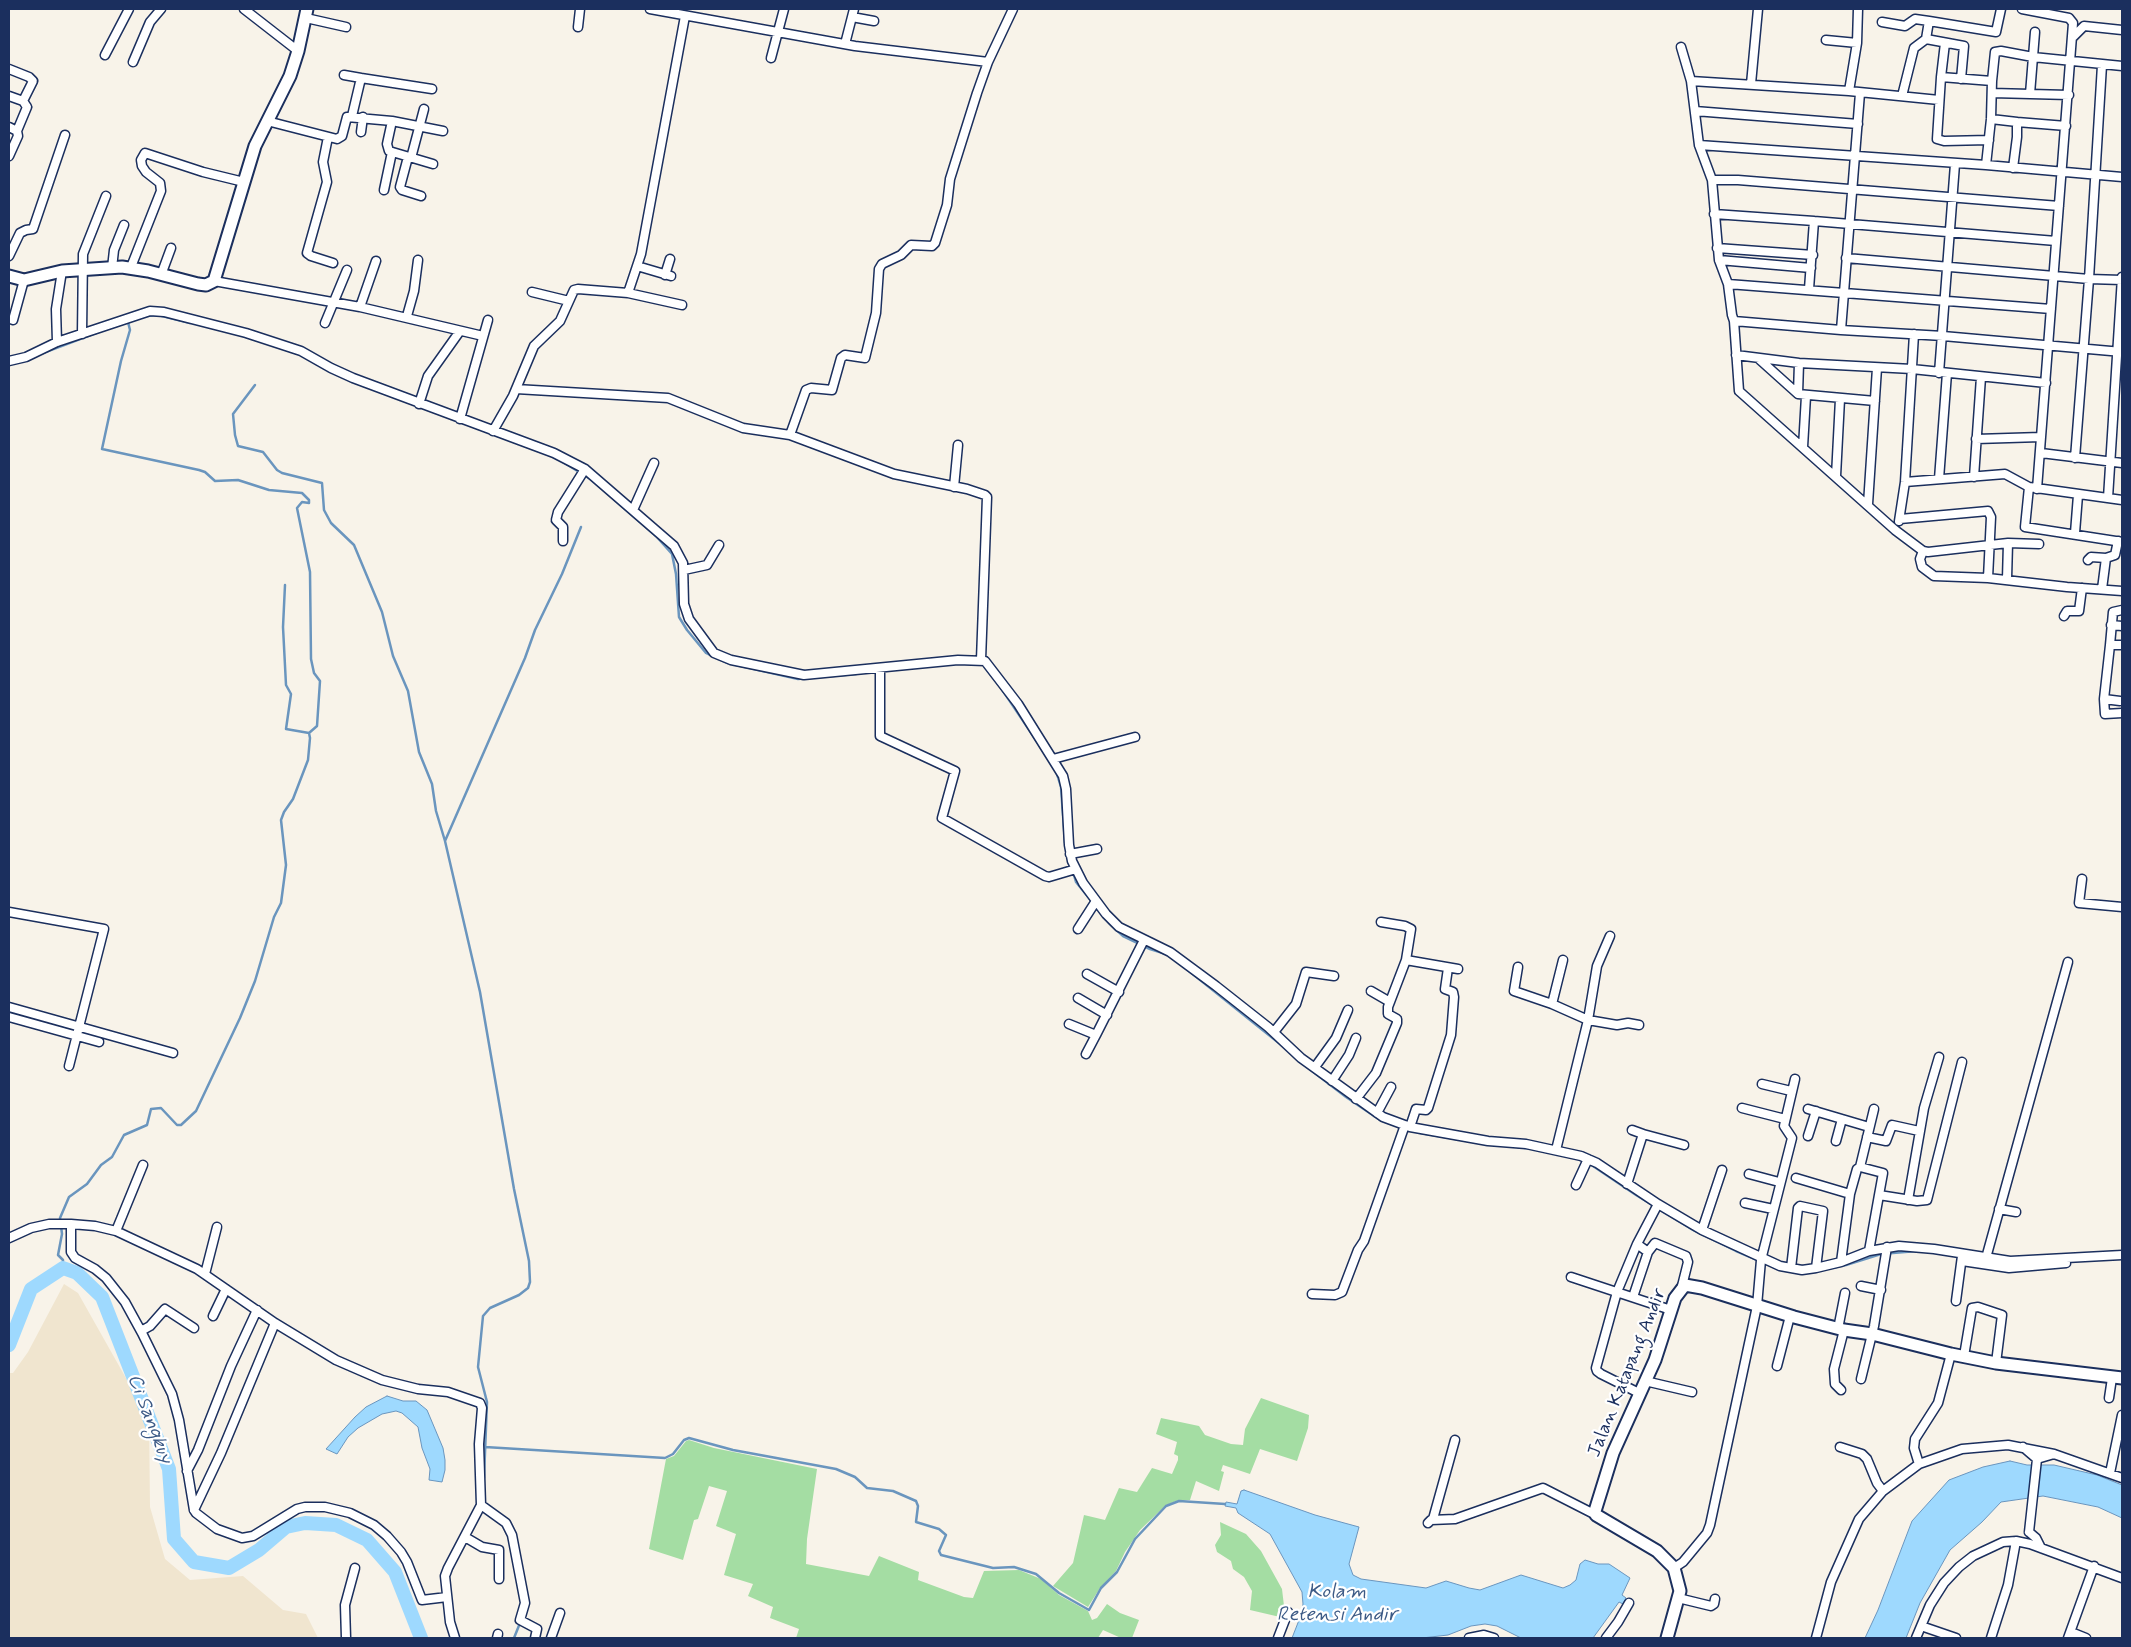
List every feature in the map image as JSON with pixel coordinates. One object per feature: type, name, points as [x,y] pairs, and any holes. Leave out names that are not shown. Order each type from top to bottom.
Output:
[{"type":"street","points":[[105,55],[129,9]]},
{"type":"street","points":[[133,62],[150,22],[161,9]]},
{"type":"street","points":[[578,27],[580,9]]},
{"type":"street","points":[[650,9],[845,44],[988,62]]},
{"type":"street","points":[[772,58],[784,9]]},
{"type":"street","points":[[790,436],[806,390],[812,388],[832,390],[841,358],[845,355],[865,358],[876,313],[879,269],[882,264],[901,255],[910,245],[932,246],[936,243],[947,205],[950,179],[988,62],[1013,9]]},
{"type":"street","points":[[1750,84],[1758,9]]},
{"type":"street","points":[[1849,91],[1857,43],[1858,9]]},
{"type":"street","points":[[1882,22],[1905,26],[1914,19],[1996,32],[2001,9]]},
{"type":"street","points":[[2022,9],[2069,18],[2073,24],[2037,489]]},
{"type":"street","points":[[249,10],[298,51]]},
{"type":"street","points":[[214,281],[255,146],[285,89],[298,51],[306,13],[346,27]]},
{"type":"street","points":[[845,44],[853,13],[874,21]]},
{"type":"street","points":[[628,293],[641,254],[685,16]]},
{"type":"street","points":[[1902,96],[1914,48],[1926,39],[1929,21]]},
{"type":"street","points":[[2073,37],[2084,26],[2122,30]]},
{"type":"street","points":[[2030,94],[2035,32]]},
{"type":"street","points":[[1926,39],[1964,46],[1961,79]]},
{"type":"street","points":[[1826,40],[1857,43]]},
{"type":"street","points":[[1945,43],[1937,139],[1944,142],[1989,140]]},
{"type":"street","points":[[1680,47],[1691,80],[1700,145],[1712,180],[1717,248],[1719,260],[1728,284],[1734,321],[1740,391],[1895,530],[1923,551],[2008,543],[2039,544]]},
{"type":"street","points":[[1986,165],[1995,52],[2002,51],[2033,57],[2122,66]]},
{"type":"street","points":[[2075,458],[2089,279],[2102,65]]},
{"type":"street","points":[[9,70],[33,79],[23,101]]},
{"type":"street","points":[[344,75],[432,89]]},
{"type":"street","points":[[1941,77],[1992,81]]},
{"type":"street","points":[[352,116],[361,78]]},
{"type":"street","points":[[1691,80],[1849,91],[1939,100]]},
{"type":"street","points":[[1841,330],[1860,92]]},
{"type":"street","points":[[1992,93],[2068,95]]},
{"type":"street","points":[[9,96],[23,101],[27,107],[17,131],[18,136],[9,155]]},
{"type":"street","points":[[421,196],[402,190],[400,187],[424,109]]},
{"type":"street","points":[[1695,111],[1858,124]]},
{"type":"street","points":[[267,121],[337,139],[341,137],[345,118],[352,116],[392,120],[443,131]]},
{"type":"street","points":[[361,132],[363,117]]},
{"type":"street","points":[[1991,119],[2066,126]]},
{"type":"street","points":[[392,120],[386,148],[392,152],[433,164]]},
{"type":"street","points":[[2012,168],[2017,137],[2017,122]]},
{"type":"street","points":[[9,127],[17,131]]},
{"type":"street","points":[[9,256],[20,233],[26,230],[33,230],[65,135]]},
{"type":"street","points":[[328,137],[322,162],[327,182],[307,253],[333,263]]},
{"type":"street","points":[[1700,145],[1986,165],[2122,177]]},
{"type":"street","points":[[130,268],[161,191],[160,183],[146,172],[142,166],[141,160],[144,152],[203,172],[244,182]]},
{"type":"street","points":[[384,190],[392,152]]},
{"type":"street","points":[[1939,479],[1943,336],[1956,164]]},
{"type":"street","points":[[1712,180],[1738,180],[2059,206]]},
{"type":"street","points":[[82,334],[83,254],[106,196]]},
{"type":"street","points":[[1714,214],[1814,220],[2056,241]]},
{"type":"street","points":[[1809,289],[1814,220]]},
{"type":"street","points":[[112,268],[114,250],[124,225]]},
{"type":"street","points":[[161,275],[171,248]]},
{"type":"street","points":[[1717,248],[1812,255]]},
{"type":"street","points":[[1846,258],[2089,279],[2122,278],[2120,352],[2108,498]]},
{"type":"street","points":[[636,266],[668,276],[670,259]]},
{"type":"street","points":[[407,316],[414,291],[418,260]]},
{"type":"street","points":[[1719,260],[1811,268]]},
{"type":"street","points":[[360,307],[376,261]]},
{"type":"street","points":[[9,276],[24,280],[62,271],[130,268],[198,284],[206,285],[214,281],[407,316],[483,336]]},
{"type":"street","points":[[325,323],[332,302],[348,270]]},
{"type":"street","points":[[57,342],[56,309],[62,271]]},
{"type":"street","points":[[13,320],[24,280]]},
{"type":"street","points":[[1728,284],[2051,309]]},
{"type":"street","points":[[493,431],[516,389],[534,346],[560,321],[577,289],[628,293],[682,305]]},
{"type":"street","points":[[532,292],[569,301]]},
{"type":"street","points":[[9,361],[26,357],[57,342],[150,311],[164,312],[246,333],[302,351],[346,375],[554,454],[585,470],[674,546],[680,556],[684,570],[684,604],[689,619],[714,653],[732,660],[804,675],[881,671],[958,660],[981,660],[990,665],[1009,691],[1063,776],[1066,789],[1070,854],[1073,870],[1094,903],[1119,927],[1143,943],[1170,952],[1274,1032],[1294,1053],[1356,1099],[1377,1113],[1406,1127],[1556,1150],[1587,1161],[1615,1174],[1656,1207],[1761,1262],[1780,1266],[1802,1270],[1842,1262],[1869,1251],[1934,1249],[2009,1268],[2070,1262],[2122,1260]]},
{"type":"street","points":[[460,419],[488,320]]},
{"type":"street","points":[[1734,321],[1943,336],[2120,352]]},
{"type":"street","points":[[419,404],[428,376],[460,331]]},
{"type":"street","points":[[1895,530],[1900,518],[1905,482],[1914,334]]},
{"type":"street","points":[[1736,355],[1799,363],[1912,369],[2046,383]]},
{"type":"street","points":[[1759,358],[1802,395],[1875,401]]},
{"type":"street","points":[[1799,363],[1803,447]]},
{"type":"street","points":[[1868,504],[1877,368]]},
{"type":"street","points":[[1974,477],[1981,377]]},
{"type":"street","points":[[516,389],[668,398],[743,428],[790,436],[894,474],[983,494],[987,497],[981,660]]},
{"type":"street","points":[[1836,476],[1840,399]]},
{"type":"street","points":[[1976,439],[2042,437]]},
{"type":"street","points":[[954,486],[958,445]]},
{"type":"street","points":[[2041,453],[2122,463]]},
{"type":"street","points":[[633,510],[654,463]]},
{"type":"street","points":[[564,541],[563,527],[556,518],[585,470]]},
{"type":"street","points":[[1905,482],[2008,475],[2029,487],[2037,489],[2122,500]]},
{"type":"street","points":[[2029,487],[2026,527],[2120,541],[2115,555],[2106,558],[2091,557],[2088,560]]},
{"type":"street","points":[[2075,533],[2078,495]]},
{"type":"street","points":[[1900,518],[1988,511],[1991,517],[1988,578]]},
{"type":"street","points":[[2007,579],[2008,543]]},
{"type":"street","points":[[684,570],[707,565],[719,546]]},
{"type":"street","points":[[1923,551],[1920,559],[1922,567],[1934,576],[2007,579],[2122,591]]},
{"type":"street","points":[[2102,589],[2106,558]]},
{"type":"street","points":[[2064,616],[2067,611],[2079,611],[2082,588]]},
{"type":"street","points":[[2122,610],[2114,611],[2104,699],[2105,714],[2122,713]]},
{"type":"street","points":[[2112,625],[2122,626]]},
{"type":"street","points":[[2110,645],[2122,645]]},
{"type":"street","points":[[881,671],[880,736],[955,772],[942,818],[1045,876],[1049,877],[1073,870]]},
{"type":"street","points":[[2104,699],[2120,701]]},
{"type":"street","points":[[1053,760],[1135,737]]},
{"type":"street","points":[[1070,854],[1097,849]]},
{"type":"street","points":[[2082,879],[2079,903],[2122,907]]},
{"type":"street","points":[[1078,929],[1094,903]]},
{"type":"street","points":[[9,912],[104,929],[69,1066]]},
{"type":"street","points":[[1356,1099],[1376,1073],[1397,1023],[1397,1019],[1388,1014],[1390,1002],[1406,960],[1411,929],[1405,926],[1381,922]]},
{"type":"street","points":[[1556,1150],[1588,1020],[1597,966],[1610,936]]},
{"type":"street","points":[[1086,1054],[1143,943]]},
{"type":"street","points":[[1406,960],[1458,969]]},
{"type":"street","points":[[1552,1004],[1563,960]]},
{"type":"street","points":[[1986,1258],[2068,962]]},
{"type":"street","points":[[1518,967],[1514,991],[1552,1004],[1588,1020],[1617,1025],[1628,1023],[1639,1025]]},
{"type":"street","points":[[1312,1294],[1335,1295],[1342,1292],[1358,1250],[1364,1241],[1406,1127],[1416,1109],[1426,1110],[1428,1108],[1450,1035],[1454,994],[1445,989],[1448,968]]},
{"type":"street","points":[[1274,1032],[1296,1004],[1306,972],[1334,976]]},
{"type":"street","points":[[1086,974],[1119,992]]},
{"type":"street","points":[[1371,991],[1390,1002]]},
{"type":"street","points":[[1078,998],[1107,1015]]},
{"type":"street","points":[[9,1007],[80,1025],[173,1053]]},
{"type":"street","points":[[1315,1067],[1336,1038],[1348,1010]]},
{"type":"street","points":[[9,1017],[99,1042]]},
{"type":"street","points":[[1069,1024],[1096,1035]]},
{"type":"street","points":[[1332,1081],[1349,1055],[1356,1038]]},
{"type":"street","points":[[1908,1200],[1919,1131],[1939,1057]]},
{"type":"street","points":[[1878,1195],[1923,1201],[1928,1197],[1962,1062]]},
{"type":"street","points":[[1674,1568],[1683,1562],[1710,1525],[1757,1306],[1761,1262],[1779,1182],[1792,1138],[1791,1134],[1784,1128],[1795,1079]]},
{"type":"street","points":[[1762,1084],[1791,1092]]},
{"type":"street","points":[[1377,1113],[1391,1087]]},
{"type":"street","points":[[1742,1108],[1785,1119]]},
{"type":"street","points":[[1842,1262],[1850,1194],[1856,1171],[1860,1166],[1874,1109]]},
{"type":"street","points":[[1808,1136],[1812,1110],[1869,1127]]},
{"type":"street","points":[[1836,1141],[1842,1119]]},
{"type":"street","points":[[1867,1137],[1886,1142],[1892,1125],[1919,1131]]},
{"type":"street","points":[[1632,1130],[1684,1145]]},
{"type":"street","points":[[1627,1184],[1643,1134]]},
{"type":"street","points":[[1576,1185],[1587,1161]]},
{"type":"street","points":[[116,1231],[143,1165]]},
{"type":"street","points":[[1860,1166],[1883,1173],[1869,1251]]},
{"type":"street","points":[[1702,1230],[1722,1170]]},
{"type":"street","points":[[1749,1174],[1779,1182]]},
{"type":"street","points":[[1796,1178],[1850,1194]]},
{"type":"street","points":[[1746,1203],[1773,1210]]},
{"type":"street","points":[[1791,1268],[1798,1208],[1800,1206],[1823,1211],[1816,1268]]},
{"type":"street","points":[[1639,1393],[1600,1374],[1596,1368],[1617,1292],[1637,1244],[1656,1207]]},
{"type":"street","points":[[1999,1209],[2016,1212]]},
{"type":"street","points":[[65,1224],[71,1252],[75,1258],[95,1269],[106,1278],[124,1302],[141,1331],[172,1394],[179,1420],[194,1510],[217,1529],[242,1538],[253,1536],[305,1506],[325,1507],[350,1513],[374,1526],[392,1541],[408,1562],[422,1600],[447,1597]]},
{"type":"street","points":[[9,1238],[40,1226],[65,1224],[95,1226],[116,1231],[205,1274],[321,1353],[382,1380],[418,1389],[448,1392],[480,1403],[482,1408],[479,1444],[481,1505],[446,1572],[450,1622],[455,1638]]},
{"type":"street","points":[[205,1274],[217,1227]]},
{"type":"street","points":[[1633,1297],[1648,1252],[1655,1242],[1688,1257],[1682,1286]]},
{"type":"street","points":[[1637,1244],[1648,1252]]},
{"type":"street","points":[[1861,1379],[1881,1290],[1886,1250]]},
{"type":"street","points":[[1962,1257],[2010,1261],[2122,1255]]},
{"type":"street","points":[[1956,1301],[1962,1257]]},
{"type":"street","points":[[1571,1277],[1672,1310]]},
{"type":"street","name":"Jalan Katapang Andir","points":[[1596,1515],[1596,1504],[1613,1453],[1655,1360],[1675,1298],[1682,1286],[1693,1285],[1841,1330],[1872,1334],[1951,1354],[1996,1363],[2117,1378]]},
{"type":"street","points":[[1861,1286],[1881,1290]]},
{"type":"street","points":[[213,1316],[226,1289]]},
{"type":"street","points":[[1841,1390],[1835,1384],[1834,1369],[1845,1293]]},
{"type":"street","points":[[1964,1356],[1972,1308],[1978,1307],[2002,1315],[1996,1363]]},
{"type":"street","points":[[141,1331],[150,1326],[165,1309],[194,1328]]},
{"type":"street","points":[[187,1472],[231,1366],[257,1310]]},
{"type":"street","points":[[1777,1366],[1790,1316]]},
{"type":"street","points":[[194,1510],[221,1453],[275,1323]]},
{"type":"street","points":[[1918,1464],[1914,1448],[1915,1439],[1938,1403],[1951,1354]]},
{"type":"street","points":[[2109,1398],[2117,1378]]},
{"type":"street","points":[[1645,1381],[1692,1392]]},
{"type":"street","points":[[2110,1473],[2122,1415]]},
{"type":"street","points":[[1455,1440],[1431,1521],[1455,1518],[1543,1488],[1652,1547],[1674,1568],[1680,1591],[1666,1638]]},
{"type":"street","points":[[1816,1638],[1832,1578],[1859,1519],[1883,1491],[1918,1464],[1973,1447],[2008,1445],[2054,1454],[2122,1478]]},
{"type":"street","points":[[1840,1448],[1862,1454],[1883,1491]]},
{"type":"street","points":[[2023,1448],[2037,1460]]},
{"type":"street","points":[[2037,1460],[2054,1454]]},
{"type":"street","points":[[2029,1532],[2037,1460]]},
{"type":"street","points":[[481,1505],[506,1523],[512,1535],[525,1603],[520,1620],[537,1629],[535,1638]]},
{"type":"street","points":[[1991,1638],[2008,1585],[2014,1541],[2019,1536],[2029,1532]]},
{"type":"street","points":[[2029,1532],[2036,1538],[2042,1548]]},
{"type":"street","points":[[465,1537],[482,1547],[499,1550],[499,1579]]},
{"type":"street","points":[[1916,1638],[1930,1605],[1944,1583],[1959,1567],[1987,1548],[2003,1542],[2014,1541],[2042,1548],[2122,1578]]},
{"type":"street","points":[[2086,1638],[2070,1635],[2094,1566]]},
{"type":"street","points":[[346,1638],[345,1605],[355,1568]]},
{"type":"street","points":[[1678,1598],[1711,1606],[1714,1604],[1714,1599]]},
{"type":"street","points":[[1606,1638],[1618,1622],[1628,1603]]},
{"type":"street","points":[[1278,1638],[1288,1612]]},
{"type":"street","points":[[551,1638],[560,1613]]},
{"type":"street","points":[[1921,1626],[1956,1638]]},
{"type":"street","points":[[1469,1638],[1484,1635],[1494,1638]]},
{"type":"shaded area","points":[[64,1284],[78,1293],[149,1419],[150,1507],[165,1559],[190,1580],[243,1576],[283,1610],[306,1614],[318,1638],[9,1638],[9,1373],[13,1373],[28,1352]]},
{"type":"green space","points":[[1261,1398],[1309,1415],[1308,1428],[1297,1461],[1260,1449],[1250,1474],[1223,1465],[1221,1471],[1224,1472],[1219,1491],[1196,1481],[1190,1500],[1179,1500],[1166,1505],[1140,1530],[1125,1552],[1116,1571],[1100,1588],[1088,1607],[1053,1586],[1073,1563],[1084,1515],[1105,1520],[1119,1488],[1137,1492],[1152,1468],[1172,1474],[1178,1460],[1178,1456],[1174,1454],[1177,1442],[1156,1434],[1161,1418],[1199,1426],[1205,1435],[1231,1444],[1243,1445],[1245,1429]]},
{"type":"green space","points":[[689,1440],[714,1448],[817,1469],[807,1539],[806,1564],[869,1576],[879,1556],[919,1572],[918,1580],[964,1597],[973,1598],[984,1571],[1019,1570],[1041,1579],[1059,1595],[1088,1611],[1092,1620],[1097,1618],[1107,1604],[1120,1613],[1139,1620],[1132,1638],[1121,1638],[1103,1630],[1098,1638],[796,1638],[799,1629],[770,1618],[773,1607],[748,1596],[753,1584],[724,1575],[736,1534],[716,1526],[727,1491],[709,1486],[698,1519],[694,1520],[683,1560],[649,1549],[666,1459],[674,1456],[686,1441]]},
{"type":"green space","points":[[1220,1522],[1246,1534],[1261,1551],[1282,1589],[1284,1606],[1280,1617],[1250,1610],[1252,1591],[1244,1577],[1233,1569],[1231,1561],[1217,1552],[1215,1545],[1221,1535]]},
{"type":"water","points":[[387,1396],[403,1401],[416,1401],[427,1410],[443,1448],[445,1470],[442,1482],[429,1480],[430,1469],[422,1448],[418,1427],[402,1413],[396,1411],[382,1414],[358,1428],[348,1437],[337,1454],[326,1449],[366,1407]]},
{"type":"water","points":[[2010,1461],[2027,1465],[2054,1465],[2097,1475],[2122,1485],[2122,1518],[2098,1507],[2043,1496],[2001,1502],[1982,1522],[1950,1550],[1920,1603],[1906,1638],[1865,1638],[1878,1610],[1912,1521],[1949,1480],[1983,1467]]},
{"type":"water","name":"Kolam Retensi Andir","points":[[1244,1490],[1315,1515],[1359,1527],[1349,1564],[1353,1575],[1361,1579],[1426,1588],[1446,1581],[1480,1590],[1521,1575],[1563,1588],[1576,1580],[1580,1564],[1585,1560],[1598,1564],[1609,1564],[1630,1578],[1622,1595],[1626,1598],[1623,1604],[1619,1602],[1593,1638],[1521,1638],[1497,1626],[1485,1624],[1471,1626],[1448,1635],[1422,1638],[1292,1638],[1301,1615],[1303,1604],[1302,1592],[1270,1534],[1238,1513],[1236,1508],[1225,1506],[1226,1502],[1237,1504],[1241,1491]]},
{"type":"waterway","points":[[147,316],[158,315],[190,323]]},
{"type":"waterway","points":[[128,322],[130,330],[121,361],[102,449],[199,470],[205,472],[215,481],[238,480],[269,490],[302,493],[309,500],[309,503],[302,502],[297,508],[310,572],[311,659],[314,673],[320,681],[317,726],[309,733]]},
{"type":"waterway","points":[[43,353],[104,330]]},
{"type":"waterway","points":[[237,334],[253,339]]},
{"type":"waterway","points":[[255,385],[233,414],[238,446],[263,452],[277,470],[282,473],[322,483],[324,510],[331,523],[354,545],[382,612],[393,656],[408,691],[419,752],[432,784],[436,811],[445,841]]},
{"type":"waterway","points":[[397,398],[525,446]]},
{"type":"waterway","points":[[558,459],[592,480],[656,536],[672,554],[676,574],[679,617],[706,653],[712,656]]},
{"type":"waterway","points":[[484,1478],[487,1402],[478,1367],[483,1316],[490,1308],[519,1295],[528,1288],[530,1282],[529,1261],[514,1189],[480,992],[445,841],[581,527]]},
{"type":"waterway","points":[[63,1268],[63,1260],[58,1255],[62,1234],[60,1218],[69,1197],[87,1184],[101,1165],[112,1157],[124,1135],[147,1125],[151,1109],[161,1108],[177,1125],[181,1125],[196,1111],[240,1018],[255,981],[274,917],[281,903],[286,865],[281,820],[293,799],[308,760],[310,738],[309,733],[286,729],[291,694],[286,685],[283,627],[285,585]]},
{"type":"waterway","points":[[717,658],[728,663]]},
{"type":"waterway","points":[[736,665],[798,679],[856,674]]},
{"type":"waterway","points":[[1001,688],[1044,752]]},
{"type":"waterway","points":[[1056,771],[1061,787],[1065,843]]},
{"type":"waterway","points":[[1073,872],[1076,882],[1109,923],[1123,936],[1150,949],[1169,955]]},
{"type":"waterway","points":[[1179,963],[1290,1052]]},
{"type":"waterway","points":[[1303,1064],[1380,1120],[1394,1125]]},
{"type":"waterway","points":[[1420,1133],[1479,1143]]},
{"type":"waterway","points":[[1517,1147],[1534,1149]]},
{"type":"waterway","points":[[1587,1162],[1693,1230],[1769,1265]]},
{"type":"waterway","points":[[1811,1272],[1846,1265],[1881,1254],[1917,1251]]},
{"type":"waterway","name":"Ci Sangkuy","points":[[9,1345],[31,1289],[63,1268],[77,1273],[102,1297],[169,1469],[174,1539],[194,1562],[229,1568],[259,1550],[286,1527],[305,1523],[336,1525],[367,1540],[395,1572],[421,1638]]},
{"type":"waterway","points":[[485,1447],[665,1458],[673,1454],[684,1440],[689,1438],[733,1450],[836,1469],[855,1477],[867,1488],[893,1491],[916,1501],[918,1506],[916,1522],[939,1529],[946,1535],[939,1551],[941,1555],[993,1568],[1014,1567],[1036,1574],[1059,1593],[1089,1610],[1101,1588],[1117,1572],[1135,1539],[1166,1506],[1179,1501],[1225,1504]]},
{"type":"waterway","points":[[514,1638],[520,1623]]}]
